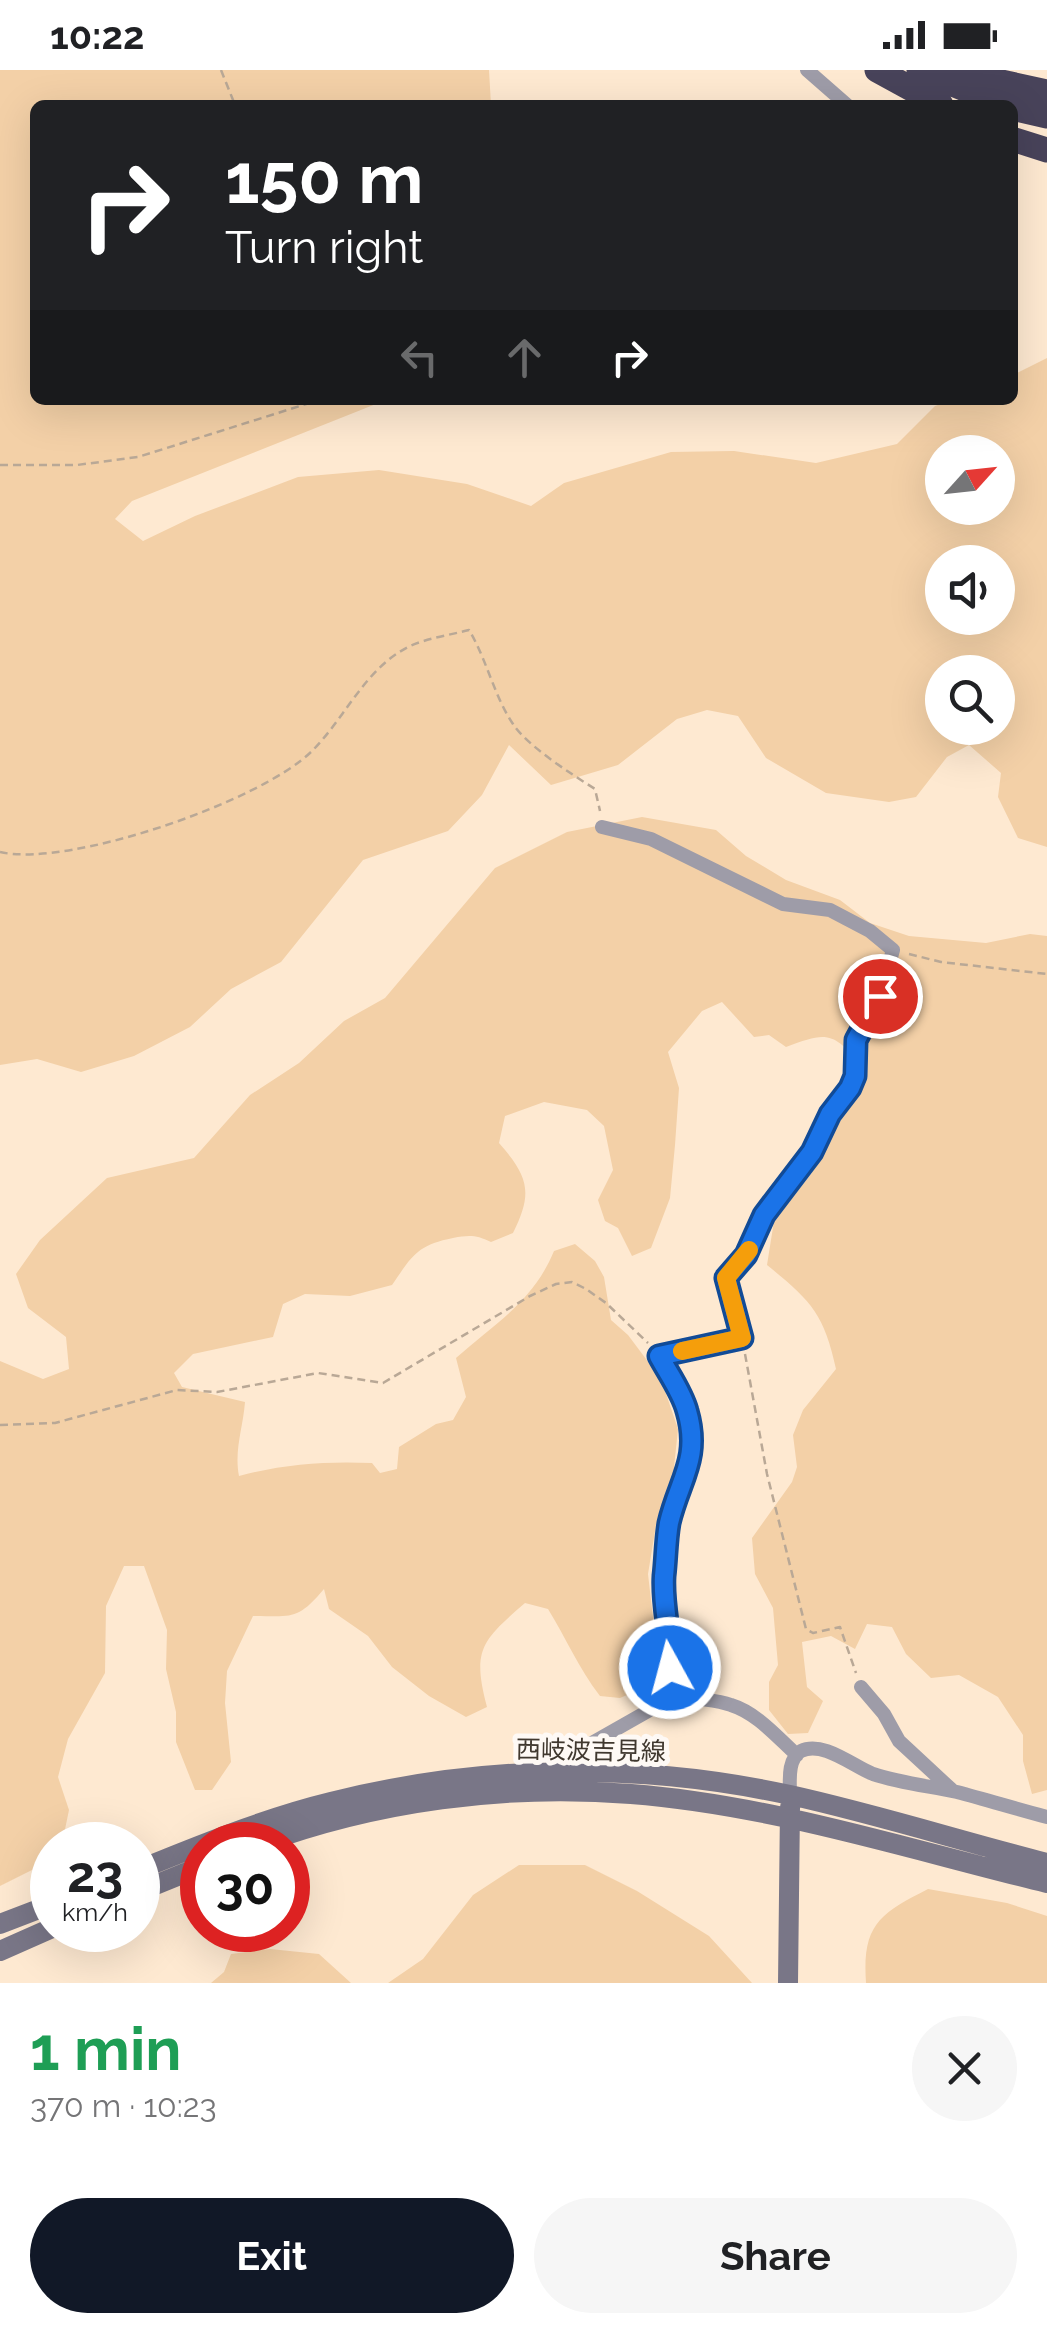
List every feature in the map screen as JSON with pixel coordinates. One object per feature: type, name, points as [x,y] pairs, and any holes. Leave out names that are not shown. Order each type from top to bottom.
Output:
[{"type":"highway","points":[[877,70],[935,100]]},
{"type":"highway","points":[[919,70],[991,100]]},
{"type":"highway","points":[[947,70],[1047,92]]},
{"type":"highway","points":[[1018,109],[1047,116]]},
{"type":"highway","points":[[1018,123],[1047,128]]},
{"type":"highway","points":[[1018,141],[1047,150]]},
{"type":"main road","name":"西岐波吉見線","points":[[160,1861],[327,1802],[450,1779],[568,1771],[689,1778],[790,1795],[1047,1863]]},
{"type":"main road","name":"西岐波吉見線","points":[[310,1829],[395,1807],[516,1791],[633,1794],[791,1820],[1047,1883]]},
{"type":"main road","points":[[788,1983],[790,1795]]},
{"type":"main road","points":[[0,1924],[30,1912]]},
{"type":"main road","points":[[0,1950],[30,1937]]},
{"type":"street","points":[[807,70],[840,100]]},
{"type":"street","points":[[568,1771],[584,1748],[664,1702],[668,1688],[672,1647],[663,1609],[666,1554],[670,1521],[691,1458],[691,1436],[686,1409],[659,1356],[742,1338],[726,1278],[746,1255],[764,1215],[812,1152],[830,1114],[850,1088],[855,1076],[856,1040],[880,996],[893,950],[870,931],[830,910],[783,904],[651,839],[602,826]]},
{"type":"street","points":[[861,1687],[900,1741],[954,1792]]},
{"type":"street","points":[[668,1688],[684,1699],[728,1703],[744,1710],[797,1755]]},
{"type":"street","points":[[790,1795],[792,1764],[797,1755],[802,1750],[818,1750],[894,1780],[1047,1816]]},
{"type":"path","points":[[222,70],[233,100]]},
{"type":"path","points":[[0,466],[77,465],[138,457],[304,405]]},
{"type":"path","points":[[0,852],[19,856],[71,852],[118,840],[276,779],[314,750],[382,664],[412,646],[469,630],[514,726],[564,769],[595,789],[602,826]]},
{"type":"path","points":[[893,950],[941,962],[1047,974]]},
{"type":"path","points":[[0,1425],[54,1423],[177,1390],[231,1390],[318,1373],[383,1383],[530,1296],[556,1284],[572,1282],[606,1303],[659,1356]]},
{"type":"path","points":[[742,1338],[767,1474],[806,1629],[810,1634],[840,1627],[861,1687]]},
{"type":"shaded area","points":[[0,70],[489,70],[491,100],[30,100],[30,405],[373,405],[132,501],[115,519],[143,541],[195,516],[298,477],[379,470],[467,484],[531,506],[564,483],[671,452],[734,451],[816,463],[897,444],[938,405],[1018,405],[1018,372],[1047,358],[1047,847],[1018,838],[998,797],[1001,773],[969,745],[947,757],[916,797],[889,802],[826,793],[766,758],[738,716],[707,710],[677,719],[618,765],[551,785],[509,745],[482,795],[448,831],[363,860],[281,962],[231,989],[190,1027],[134,1056],[81,1072],[37,1059],[0,1065]]},
{"type":"shaded area","points":[[642,817],[716,830],[746,856],[786,880],[840,900],[870,923],[909,936],[986,943],[1030,934],[1047,936],[1047,1790],[1032,1794],[1023,1761],[1023,1735],[998,1697],[959,1675],[931,1678],[906,1654],[892,1627],[867,1624],[855,1649],[831,1636],[802,1642],[807,1687],[823,1701],[808,1733],[788,1734],[769,1710],[769,1682],[778,1665],[773,1608],[755,1574],[752,1538],[792,1482],[797,1467],[793,1435],[803,1410],[836,1369],[826,1334],[813,1309],[767,1265],[774,1221],[811,1174],[862,1081],[862,1066],[844,1046],[829,1038],[812,1038],[786,1047],[769,1035],[754,1037],[722,1002],[702,1011],[668,1052],[679,1088],[675,1145],[670,1198],[651,1248],[632,1256],[618,1228],[605,1221],[598,1200],[613,1170],[604,1126],[587,1110],[544,1102],[505,1116],[499,1143],[517,1166],[525,1186],[523,1207],[513,1233],[491,1242],[469,1236],[431,1244],[411,1259],[392,1285],[350,1296],[305,1294],[283,1304],[273,1337],[193,1354],[174,1373],[182,1387],[245,1402],[238,1448],[239,1476],[321,1463],[372,1463],[380,1473],[397,1469],[399,1447],[436,1424],[453,1420],[466,1397],[456,1358],[524,1298],[554,1251],[575,1244],[595,1261],[604,1277],[611,1320],[628,1335],[661,1379],[678,1429],[673,1477],[656,1525],[648,1574],[659,1670],[648,1686],[620,1698],[600,1696],[548,1609],[525,1603],[498,1627],[484,1648],[480,1672],[487,1707],[466,1717],[429,1696],[392,1667],[368,1636],[329,1609],[324,1589],[300,1612],[253,1616],[227,1671],[225,1703],[231,1762],[212,1790],[195,1790],[176,1742],[176,1712],[166,1669],[167,1630],[144,1566],[124,1566],[106,1606],[105,1673],[68,1739],[58,1777],[69,1810],[67,1822],[30,1822],[30,1871],[0,1886],[0,1361],[43,1379],[69,1369],[66,1337],[28,1308],[16,1274],[40,1240],[107,1178],[194,1158],[250,1095],[299,1063],[344,1021],[385,998],[495,868],[567,832]]},
{"type":"shaded area","points":[[519,1865],[585,1865],[637,1891],[709,1936],[752,1983],[388,1983],[423,1959],[473,1895]]},
{"type":"shaded area","points":[[928,1889],[1007,1903],[1047,1916],[1047,1983],[866,1983],[867,1947],[877,1924],[897,1906]]},
{"type":"shaded area","points":[[231,1954],[319,1954],[351,1983],[211,1983],[224,1972]]},
{"type":"slow traffic","points":[[682,1351],[742,1338],[726,1278],[749,1250]]},
{"type":"route","points":[[670,1668],[672,1647],[663,1609],[666,1554],[670,1521],[691,1458],[691,1436],[686,1409],[659,1356],[742,1338],[726,1278],[746,1255],[770,1205],[794,1179],[830,1114],[850,1088],[855,1076],[856,1040],[880,996]]}]
